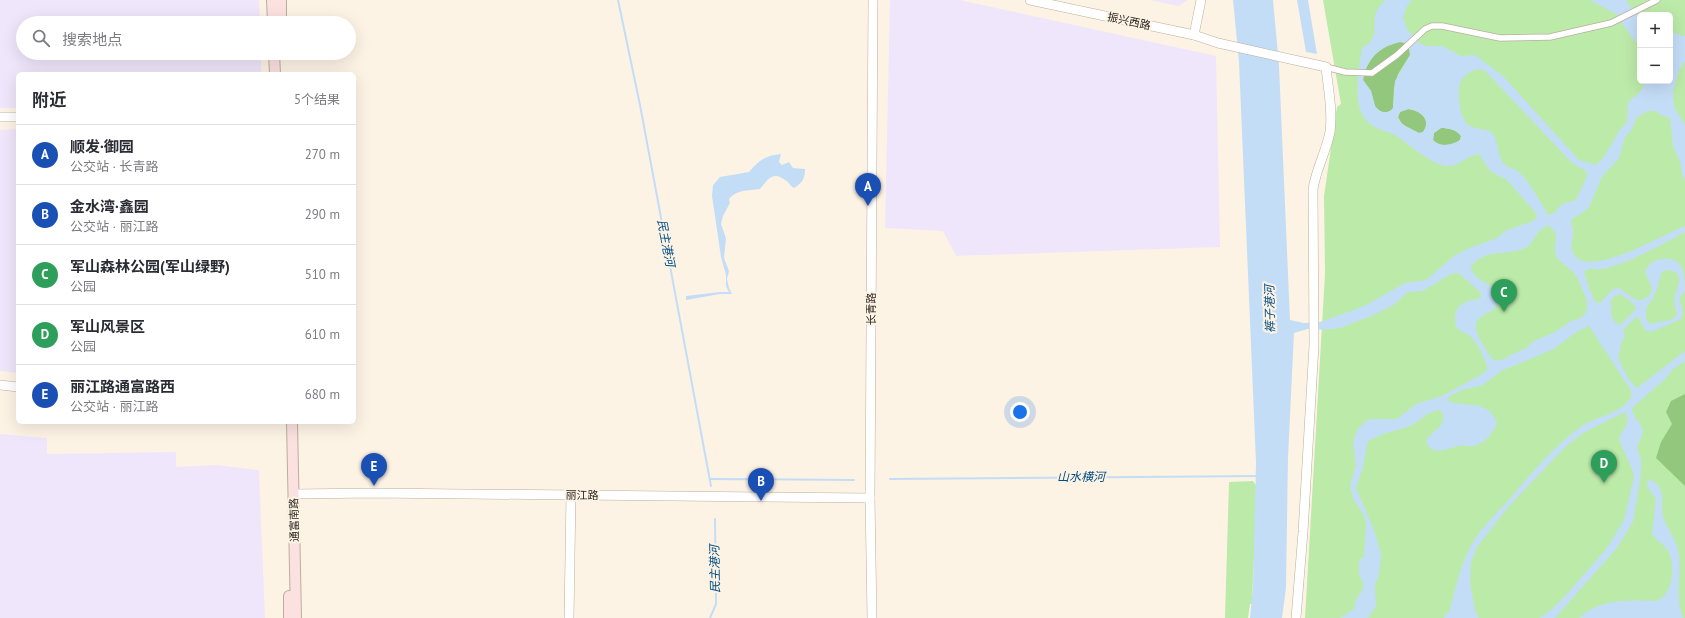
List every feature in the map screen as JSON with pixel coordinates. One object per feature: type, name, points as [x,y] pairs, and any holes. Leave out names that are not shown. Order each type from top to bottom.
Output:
[{"type":"main road","points":[[272,0],[273,16]]},
{"type":"main road","points":[[281,0],[281,16]]},
{"type":"main road","points":[[274,60],[275,72]]},
{"type":"main road","points":[[281,60],[281,72]]},
{"type":"main road","name":"通富南路","points":[[286,424],[289,618]]},
{"type":"main road","name":"通富南路","points":[[292,424],[296,618]]},
{"type":"street","name":"长青路","points":[[872,618],[870,498],[873,0]]},
{"type":"street","name":"振兴西路","points":[[1030,0],[1194,35],[1218,43],[1326,67]]},
{"type":"street","points":[[1194,35],[1201,0]]},
{"type":"street","points":[[1296,618],[1303,532],[1314,331],[1313,189],[1315,176],[1330,131],[1331,110],[1326,67],[1345,72],[1372,73],[1407,47],[1429,26],[1437,26],[1500,38],[1550,37],[1594,28],[1616,20],[1658,0]]},
{"type":"street","points":[[0,117],[16,117]]},
{"type":"street","points":[[0,385],[16,387]]},
{"type":"street","name":"丽江路","points":[[294,494],[571,494],[870,498]]},
{"type":"street","points":[[569,618],[571,494]]},
{"type":"shaded area","points":[[0,0],[259,0],[260,16],[16,16],[16,60],[261,60],[261,72],[16,72],[16,108],[0,108]]},
{"type":"shaded area","points":[[890,0],[960,0],[1216,56],[1220,247],[956,256],[943,231],[885,228]]},
{"type":"shaded area","points":[[1150,0],[1188,0],[1178,6]]},
{"type":"shaded area","points":[[16,129],[16,373],[0,371],[0,130]]},
{"type":"shaded area","points":[[0,434],[47,438],[47,454],[176,452],[176,467],[216,465],[259,470],[265,618],[0,618]]},
{"type":"green space","points":[[1323,0],[1685,0],[1685,618],[1305,618],[1325,274],[1324,196],[1337,107],[1341,104]]},
{"type":"green space","points":[[1400,42],[1405,43],[1408,46],[1410,55],[1398,74],[1394,88],[1393,108],[1389,112],[1384,112],[1375,106],[1371,91],[1363,80],[1367,66],[1375,55],[1386,47]]},
{"type":"green space","points":[[1406,109],[1411,109],[1423,116],[1426,127],[1423,132],[1419,133],[1402,124],[1398,117],[1400,112]]},
{"type":"green space","points":[[1441,128],[1450,129],[1457,132],[1461,136],[1460,140],[1446,145],[1436,143],[1433,140],[1434,133]]},
{"type":"green space","points":[[1685,394],[1685,486],[1656,458],[1661,442],[1672,424],[1666,412],[1671,401]]},
{"type":"green space","points":[[1253,481],[1257,487],[1252,604],[1250,604],[1248,618],[1225,618],[1229,482]]},
{"type":"water","name":"裤子港河","points":[[1233,0],[1273,0],[1279,65],[1290,320],[1304,323],[1320,322],[1366,305],[1405,283],[1426,280],[1454,256],[1467,249],[1497,238],[1505,231],[1533,221],[1537,217],[1535,212],[1507,180],[1490,171],[1479,154],[1454,165],[1440,165],[1422,155],[1397,136],[1376,128],[1366,120],[1358,101],[1357,90],[1362,48],[1372,40],[1374,35],[1375,15],[1385,0],[1412,0],[1407,6],[1403,17],[1407,29],[1419,43],[1426,46],[1442,46],[1461,56],[1475,55],[1503,76],[1579,160],[1596,165],[1604,157],[1619,131],[1627,122],[1628,102],[1638,94],[1645,84],[1673,84],[1673,33],[1685,36],[1685,61],[1679,70],[1673,91],[1674,107],[1685,125],[1685,181],[1680,162],[1673,146],[1670,119],[1655,111],[1649,111],[1637,117],[1632,129],[1625,137],[1619,158],[1602,177],[1590,205],[1586,210],[1571,220],[1573,235],[1571,247],[1573,253],[1581,260],[1594,262],[1627,253],[1685,226],[1685,232],[1637,257],[1609,267],[1598,269],[1590,268],[1584,272],[1590,291],[1596,303],[1601,302],[1613,289],[1619,288],[1636,300],[1642,300],[1650,294],[1652,290],[1645,271],[1650,264],[1656,260],[1662,259],[1675,260],[1682,268],[1684,273],[1685,291],[1679,298],[1683,312],[1681,319],[1651,332],[1645,330],[1639,318],[1636,317],[1623,330],[1625,337],[1618,356],[1626,374],[1637,388],[1685,351],[1685,361],[1673,369],[1665,379],[1632,408],[1634,415],[1642,427],[1642,436],[1637,447],[1641,460],[1641,474],[1633,522],[1616,549],[1555,618],[1539,618],[1552,609],[1567,594],[1607,548],[1624,520],[1634,477],[1619,437],[1627,422],[1625,412],[1583,433],[1564,448],[1509,506],[1477,547],[1471,562],[1470,582],[1475,610],[1479,618],[1444,618],[1445,613],[1449,613],[1467,554],[1471,545],[1484,527],[1542,462],[1572,434],[1582,426],[1617,410],[1628,401],[1632,395],[1630,389],[1589,326],[1578,331],[1552,350],[1501,371],[1483,385],[1462,390],[1448,397],[1448,401],[1482,407],[1493,415],[1497,422],[1496,426],[1488,437],[1481,443],[1473,446],[1460,445],[1440,451],[1430,448],[1426,442],[1427,439],[1439,427],[1443,420],[1442,412],[1439,410],[1429,413],[1414,424],[1370,440],[1367,444],[1363,467],[1356,488],[1374,530],[1381,554],[1379,575],[1375,586],[1376,606],[1368,618],[1340,618],[1354,609],[1356,600],[1363,589],[1363,583],[1359,574],[1359,560],[1364,557],[1366,525],[1364,516],[1353,498],[1350,485],[1356,465],[1353,442],[1357,430],[1366,421],[1371,419],[1397,419],[1416,404],[1442,396],[1487,370],[1486,362],[1478,347],[1470,336],[1457,328],[1455,321],[1459,307],[1466,302],[1480,298],[1481,293],[1461,275],[1457,273],[1451,274],[1423,291],[1408,292],[1392,306],[1340,328],[1323,330],[1311,328],[1294,333],[1288,458],[1286,588],[1282,618],[1250,618],[1253,587],[1256,463],[1239,62]],"holes":[[[1400,42],[1405,43],[1409,47],[1410,55],[1395,81],[1393,108],[1389,112],[1384,112],[1375,106],[1371,91],[1363,80],[1367,66],[1375,55],[1386,47]],[[1477,69],[1484,70],[1572,163],[1586,171],[1587,176],[1576,200],[1562,204],[1554,213],[1548,215],[1535,192],[1523,176],[1503,163],[1493,134],[1491,132],[1468,125],[1462,116],[1459,103],[1459,89],[1462,79],[1467,74]],[[1409,109],[1424,116],[1426,123],[1423,132],[1419,133],[1404,125],[1398,117],[1400,112]],[[1441,128],[1447,128],[1457,132],[1461,136],[1460,140],[1443,145],[1436,143],[1433,140],[1434,133]],[[1550,226],[1556,234],[1555,253],[1557,258],[1574,273],[1578,279],[1587,301],[1587,311],[1581,318],[1571,321],[1555,332],[1534,341],[1525,349],[1510,355],[1505,359],[1496,361],[1490,356],[1483,345],[1477,333],[1476,325],[1478,320],[1497,305],[1498,298],[1493,288],[1475,275],[1471,266],[1483,257],[1513,252],[1525,248],[1543,228]],[[1666,270],[1672,271],[1678,275],[1679,282],[1674,300],[1677,314],[1673,319],[1650,324],[1646,319],[1646,308],[1655,295],[1661,273]],[[1619,294],[1629,300],[1636,309],[1620,325],[1614,321],[1611,311],[1611,300],[1614,296]]]},
{"type":"water","points":[[1297,0],[1308,0],[1317,54],[1306,52]]},
{"type":"water","points":[[1590,0],[1626,0],[1635,14],[1637,14],[1637,42],[1633,39],[1616,14]]},
{"type":"water","points":[[781,154],[779,162],[782,165],[789,162],[793,168],[805,169],[804,178],[801,182],[794,188],[780,177],[773,176],[760,189],[743,191],[732,196],[729,199],[730,203],[723,216],[721,224],[726,238],[724,258],[729,271],[727,279],[732,294],[720,294],[686,300],[686,296],[729,292],[726,286],[726,275],[721,257],[712,196],[713,185],[720,177],[749,172],[763,159]]},
{"type":"water","points":[[1648,479],[1654,482],[1661,490],[1663,516],[1677,546],[1680,567],[1679,601],[1683,618],[1579,618],[1587,611],[1606,604],[1636,600],[1657,601],[1663,597],[1670,585],[1672,577],[1672,562],[1670,555],[1667,549],[1652,534],[1656,499],[1647,486]]},
{"type":"waterway","name":"民主港河","points":[[618,0],[640,105],[711,486]]},
{"type":"waterway","name":"山水横河","points":[[890,479],[1259,476]]},
{"type":"waterway","name":"山水横河","points":[[710,479],[854,480]]},
{"type":"waterway","name":"民主港河","points":[[710,618],[716,604],[715,519]]},
{"type":"place","name":"顺发·御园","points":[[868,206]]},
{"type":"place","name":"军山森林公园(军山绿野)","points":[[1504,312]]},
{"type":"place","name":"军山风景区","points":[[1604,483]]},
{"type":"place","name":"丽江路通富路西","points":[[374,486]]},
{"type":"place","name":"金水湾·鑫园","points":[[761,501]]}]
